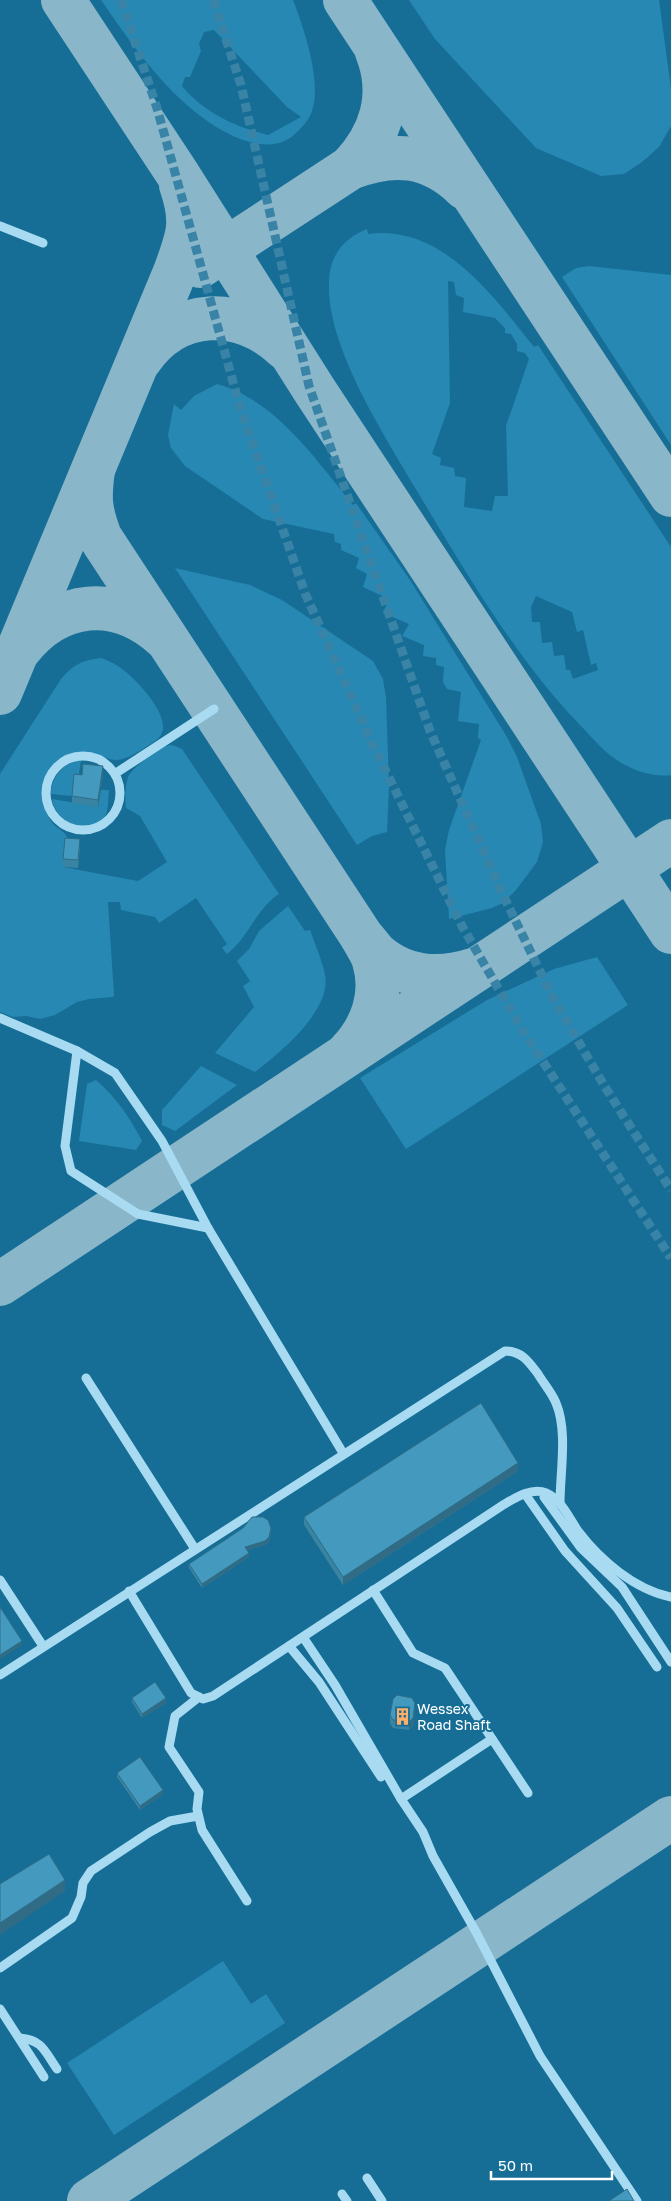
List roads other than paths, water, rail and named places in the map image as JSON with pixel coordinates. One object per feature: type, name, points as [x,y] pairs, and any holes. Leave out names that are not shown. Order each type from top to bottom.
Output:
[{"type":"lane","points":[[0,226],[42,243]]},
{"type":"lane","points":[[116,773],[214,709]]},
{"type":"lane","points":[[84,755],[102,761],[116,773],[119,780],[116,808],[113,815],[101,826],[93,830],[76,830],[62,824],[53,815],[46,795],[48,782],[61,764],[73,757],[84,755]]},
{"type":"lane","points":[[0,1018],[77,1050],[115,1074],[162,1141],[208,1228],[343,1453]]},
{"type":"lane","points":[[77,1050],[65,1146],[71,1171],[138,1214],[208,1228]]},
{"type":"lane","points":[[0,1675],[492,1357],[505,1351],[512,1351],[529,1362],[556,1402],[560,1413],[563,1445],[560,1467],[560,1503]]},
{"type":"lane","points":[[86,1378],[195,1549]]},
{"type":"lane","points":[[129,1590],[191,1693],[203,1698],[213,1696],[503,1505],[529,1493],[546,1492],[560,1503],[579,1531],[605,1560],[636,1583],[671,1597]]},
{"type":"lane","points":[[529,1493],[542,1495],[550,1503],[576,1542],[593,1562],[622,1587],[671,1662]]},
{"type":"lane","points":[[529,1493],[565,1550],[617,1608],[657,1667]]},
{"type":"lane","points":[[0,1580],[43,1646]]},
{"type":"lane","points":[[374,1590],[413,1653],[445,1668],[528,1792]]},
{"type":"lane","points":[[303,1637],[334,1685],[400,1799],[423,1832],[433,1856],[476,1932],[540,2056],[636,2201]]},
{"type":"lane","points":[[289,1646],[319,1682],[412,1823]]},
{"type":"lane","points":[[199,1697],[175,1716],[168,1743],[199,1792],[198,1816],[206,1839],[247,1901]]},
{"type":"lane","points":[[400,1799],[492,1739]]},
{"type":"lane","points":[[0,1968],[72,1918],[81,1897],[83,1883],[91,1871],[170,1821],[198,1816]]},
{"type":"lane","points":[[0,2009],[44,2077]]},
{"type":"lane","points":[[20,2038],[33,2039],[40,2043],[56,2069]]},
{"type":"lane","points":[[367,2178],[382,2201]]},
{"type":"tunnel","points":[[121,0],[157,108],[240,407],[305,593],[372,743],[462,926],[523,1031],[671,1258]]},
{"type":"tunnel","points":[[213,0],[241,85],[309,386],[430,731],[505,899],[553,998],[605,1087],[671,1190]]},
{"type":"place","name":"Wessex Road Shaft","points":[[403,1717]]}]
